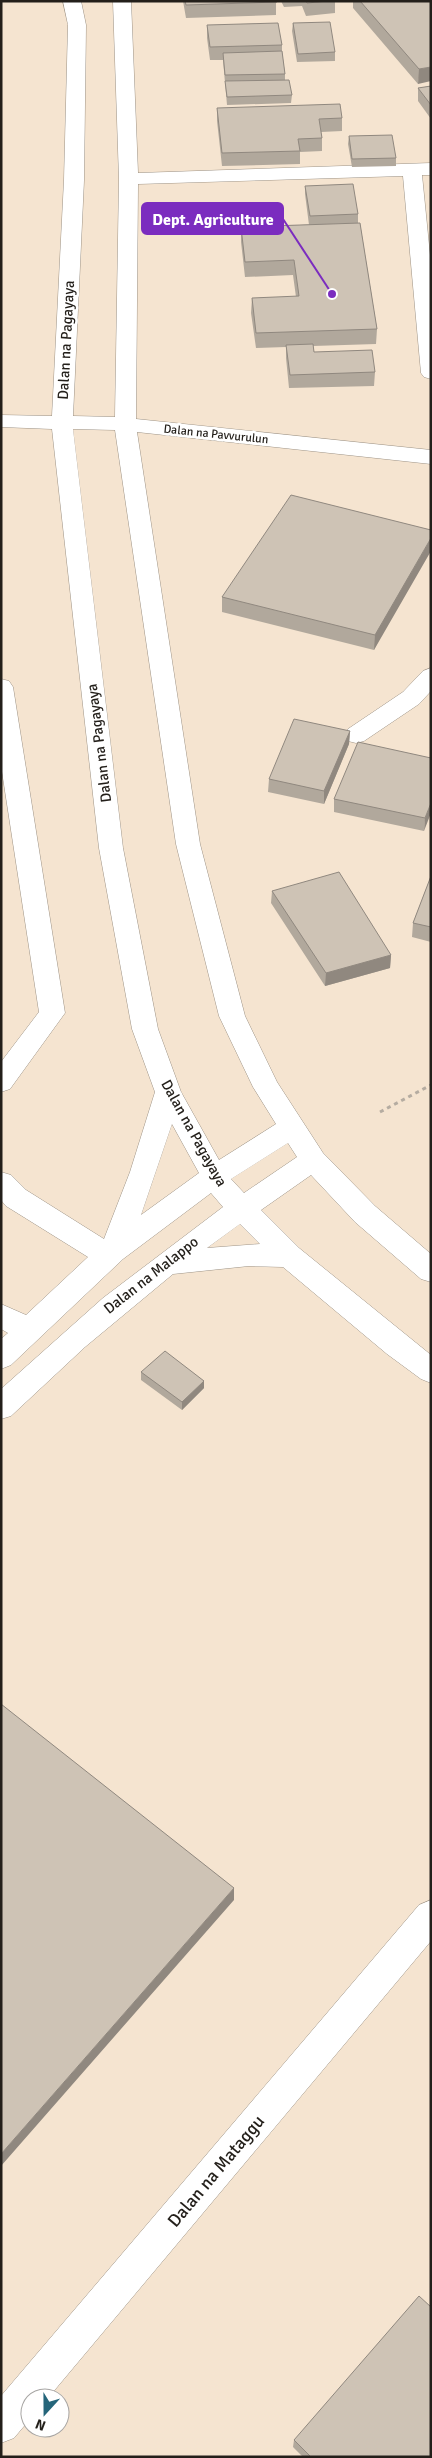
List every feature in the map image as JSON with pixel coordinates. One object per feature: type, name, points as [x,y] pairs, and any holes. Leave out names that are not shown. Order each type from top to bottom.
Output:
[{"type":"street","name":"Dalan na Pagayaya","points":[[72,1],[77,25],[74,151],[62,422],[111,848],[146,1029],[168,1092],[214,1176],[241,1207],[289,1256],[431,1372]]},
{"type":"street","points":[[122,1],[129,180],[125,424],[188,844],[232,1016],[266,1087],[291,1128],[314,1160],[366,1214],[431,1272]]},
{"type":"street","points":[[129,180],[422,170],[431,373]]},
{"type":"street","name":"Dalan na Pavvurulun","points":[[1,421],[125,424],[431,457]]},
{"type":"street","points":[[356,735],[411,698],[431,676]]},
{"type":"street","points":[[1,687],[52,1013],[1,1082]]},
{"type":"street","points":[[110,1254],[131,1209],[156,1135],[168,1092]]},
{"type":"street","points":[[1,1357],[110,1254],[214,1176],[291,1128]]},
{"type":"street","name":"Dalan na Malappo","points":[[1,1406],[59,1350],[162,1264],[241,1207],[314,1160]]},
{"type":"street","points":[[1,1183],[16,1198],[110,1254]]},
{"type":"street","points":[[162,1264],[240,1255],[289,1256]]},
{"type":"street","points":[[1,1315],[28,1330]]},
{"type":"street","name":"Dalan na Mataggu","points":[[1,2425],[431,1916]]},
{"type":"path","points":[[380,1112],[431,1085]]},
{"type":"shaded area","points":[[1,1],[431,1],[431,2457],[1,2457]]},
{"type":"building","points":[[185,1],[276,1],[277,2],[186,5]]},
{"type":"building","points":[[306,1],[328,1],[307,3]]},
{"type":"building","points":[[360,1],[431,1],[431,67],[419,69]]},
{"type":"building","points":[[330,22],[335,52],[298,54],[293,23]]},
{"type":"building","points":[[278,23],[282,45],[210,47],[207,25]]},
{"type":"building","points":[[282,51],[285,74],[225,75],[223,53]]},
{"type":"building","points":[[289,80],[292,95],[227,97],[225,81]]},
{"type":"building","points":[[431,86],[431,105],[418,88]]},
{"type":"building","points":[[340,104],[342,118],[319,119],[322,138],[298,139],[300,151],[222,153],[217,108]]},
{"type":"building","points":[[392,135],[396,158],[352,159],[349,136]]},
{"type":"building","points":[[353,184],[358,214],[310,216],[305,186]]},
{"type":"building","points":[[360,223],[377,329],[256,333],[252,298],[299,296],[294,260],[245,262],[241,227]]},
{"type":"building","points":[[313,344],[314,352],[372,350],[375,372],[290,375],[286,345]]},
{"type":"building","points":[[291,495],[431,530],[431,538],[375,635],[222,597]]},
{"type":"building","points":[[294,719],[350,731],[324,791],[269,779]]},
{"type":"building","points":[[358,742],[431,758],[431,803],[425,818],[334,799]]},
{"type":"building","points":[[339,872],[391,955],[326,973],[272,891]]},
{"type":"building","points":[[431,876],[431,927],[413,923]]},
{"type":"building","points":[[165,1351],[204,1381],[182,1402],[141,1372]]},
{"type":"building","points":[[1,1704],[234,1888],[1,2154],[2,1893]]},
{"type":"building","points":[[419,2296],[431,2307],[431,2457],[311,2457],[294,2440]]},
{"type":"place","name":"Dept. Agriculture","points":[[332,294]]}]
